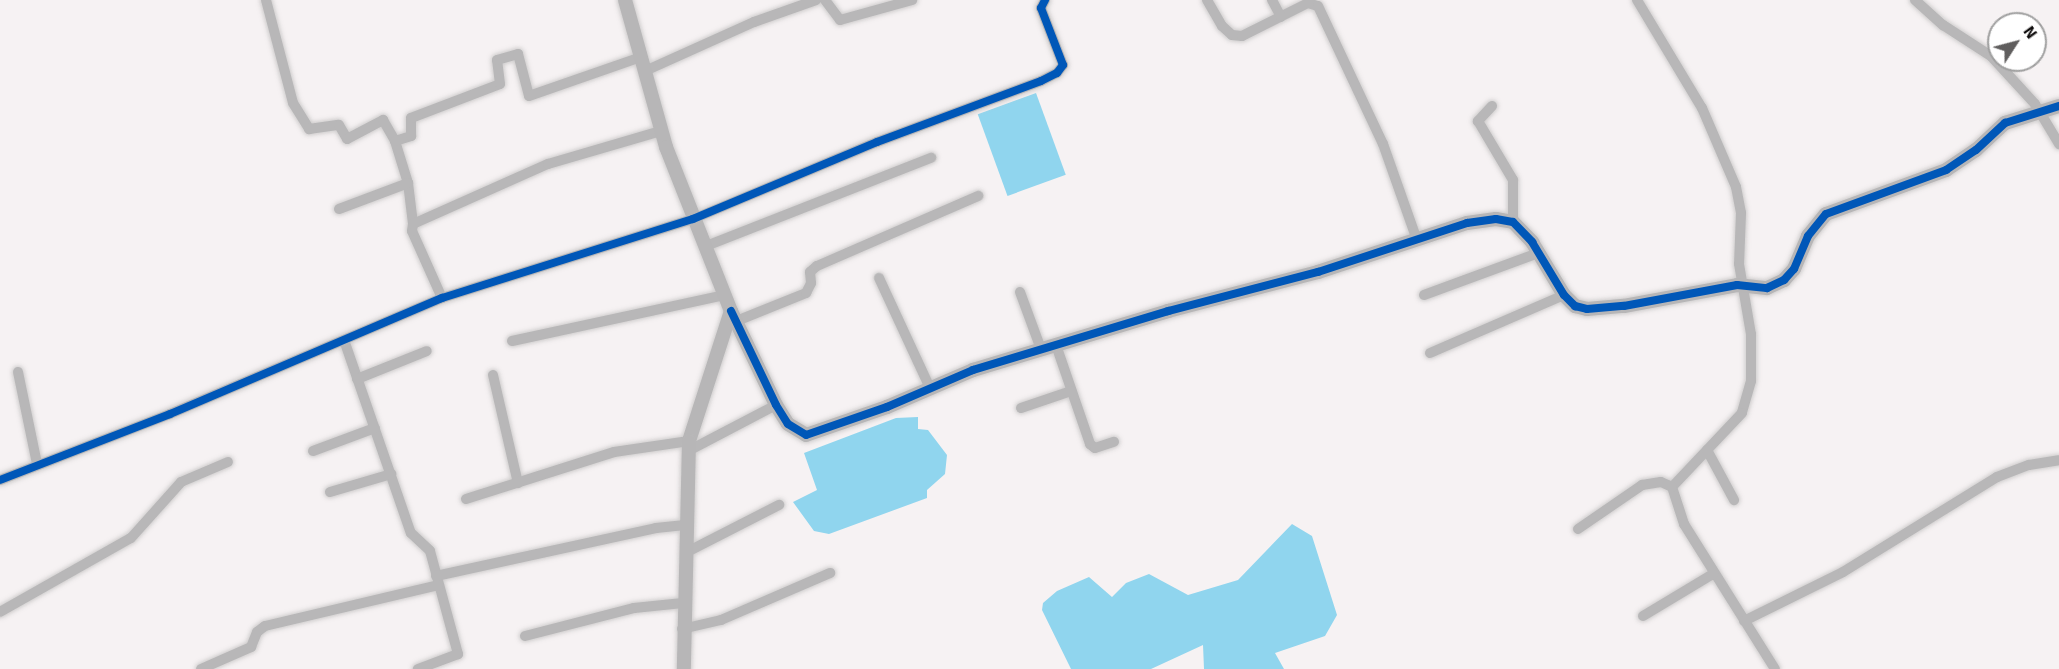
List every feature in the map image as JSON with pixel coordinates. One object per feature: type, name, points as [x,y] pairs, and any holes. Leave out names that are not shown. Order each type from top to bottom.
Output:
[{"type":"street","points":[[266,0],[292,103],[309,129],[339,125],[347,139],[383,120],[395,141],[408,183],[412,231],[442,297]]},
{"type":"street","points":[[625,0],[661,131],[732,317],[776,405],[788,424],[806,435],[1041,349],[1318,272],[1467,224],[1496,219],[1513,222]]},
{"type":"street","points":[[645,71],[754,22],[816,0]]},
{"type":"street","points":[[825,0],[840,20],[912,0]]},
{"type":"street","points":[[1207,0],[1222,27],[1232,35],[1242,36],[1315,1],[1383,144],[1417,240]]},
{"type":"street","points":[[1272,0],[1281,17]]},
{"type":"street","points":[[1637,0],[1702,108],[1736,187],[1742,213],[1739,264],[1751,334],[1751,381],[1742,413],[1672,487]]},
{"type":"street","points":[[1915,0],[1943,25],[1991,56],[2039,111],[2059,144]]},
{"type":"street","points":[[0,480],[170,414],[442,297],[693,219],[877,142],[1057,73],[1063,65],[1042,1]]},
{"type":"street","points":[[395,141],[411,136],[411,118],[500,84],[497,60],[518,54],[529,96],[641,57]]},
{"type":"street","points":[[1492,106],[1478,121],[1512,180],[1513,222],[1538,253],[1564,295],[1575,306],[1587,309],[1744,287],[1767,288],[1785,280],[1808,236],[1826,214],[1946,170],[1976,150],[2005,123],[2059,106]]},
{"type":"street","points":[[413,224],[548,164],[661,131]]},
{"type":"street","points":[[706,246],[931,158]]},
{"type":"street","points":[[339,209],[408,183]]},
{"type":"street","points":[[732,317],[806,293],[811,283],[810,272],[817,266],[978,196]]},
{"type":"street","points":[[1424,295],[1538,253]]},
{"type":"street","points":[[879,278],[930,388]]},
{"type":"street","points":[[1020,292],[1041,349]]},
{"type":"street","points":[[512,341],[724,295]]},
{"type":"street","points":[[1430,353],[1564,295]]},
{"type":"street","points":[[684,669],[682,628],[689,446],[732,317]]},
{"type":"street","points":[[344,340],[411,533],[430,551],[458,654],[418,669]]},
{"type":"street","points":[[1056,345],[1090,444],[1095,448],[1114,442]]},
{"type":"street","points":[[357,379],[427,351]]},
{"type":"street","points":[[18,372],[37,464]]},
{"type":"street","points":[[493,375],[518,483]]},
{"type":"street","points":[[1021,408],[1071,391]]},
{"type":"street","points":[[466,498],[614,452],[689,446],[776,405]]},
{"type":"street","points":[[314,451],[375,428]]},
{"type":"street","points":[[1707,450],[1734,500]]},
{"type":"street","points":[[1744,621],[1843,572],[1997,477],[2029,465],[2059,460]]},
{"type":"street","points":[[0,612],[131,538],[181,482],[228,462]]},
{"type":"street","points":[[330,492],[391,474]]},
{"type":"street","points":[[1578,529],[1641,485],[1661,482],[1672,487],[1684,524],[1713,574],[1775,669]]},
{"type":"street","points":[[685,553],[779,505]]},
{"type":"street","points":[[201,669],[251,647],[257,632],[265,626],[437,581],[656,528],[686,525]]},
{"type":"street","points":[[682,628],[721,620],[830,573]]},
{"type":"street","points":[[1643,616],[1713,574]]},
{"type":"street","points":[[525,636],[626,610],[683,603]]},
{"type":"water","points":[[1036,93],[1066,175],[1007,196],[978,114]]},
{"type":"water","points":[[918,417],[918,429],[928,430],[947,455],[945,474],[927,490],[927,498],[829,534],[814,531],[793,502],[817,490],[804,453],[896,418]]},
{"type":"water","points":[[1292,524],[1312,536],[1337,615],[1325,636],[1275,653],[1284,669],[1204,669],[1203,645],[1151,669],[1071,669],[1042,610],[1043,603],[1057,591],[1089,577],[1112,597],[1126,583],[1149,574],[1188,595],[1238,580]]},
{"type":"cycle path","points":[[0,480],[170,414],[442,298],[693,219],[877,142],[1041,81],[1057,73],[1063,65],[1041,8],[1045,0]]},
{"type":"cycle path","points":[[731,311],[776,405],[788,424],[806,435],[887,407],[973,370],[1168,311],[1318,272],[1467,223],[1496,219],[1513,222],[1532,242],[1564,295],[1575,306],[1587,309],[1624,306],[1737,285],[1767,288],[1784,280],[1794,269],[1808,236],[1826,214],[1946,170],[1976,150],[2005,123],[2059,106]]}]
